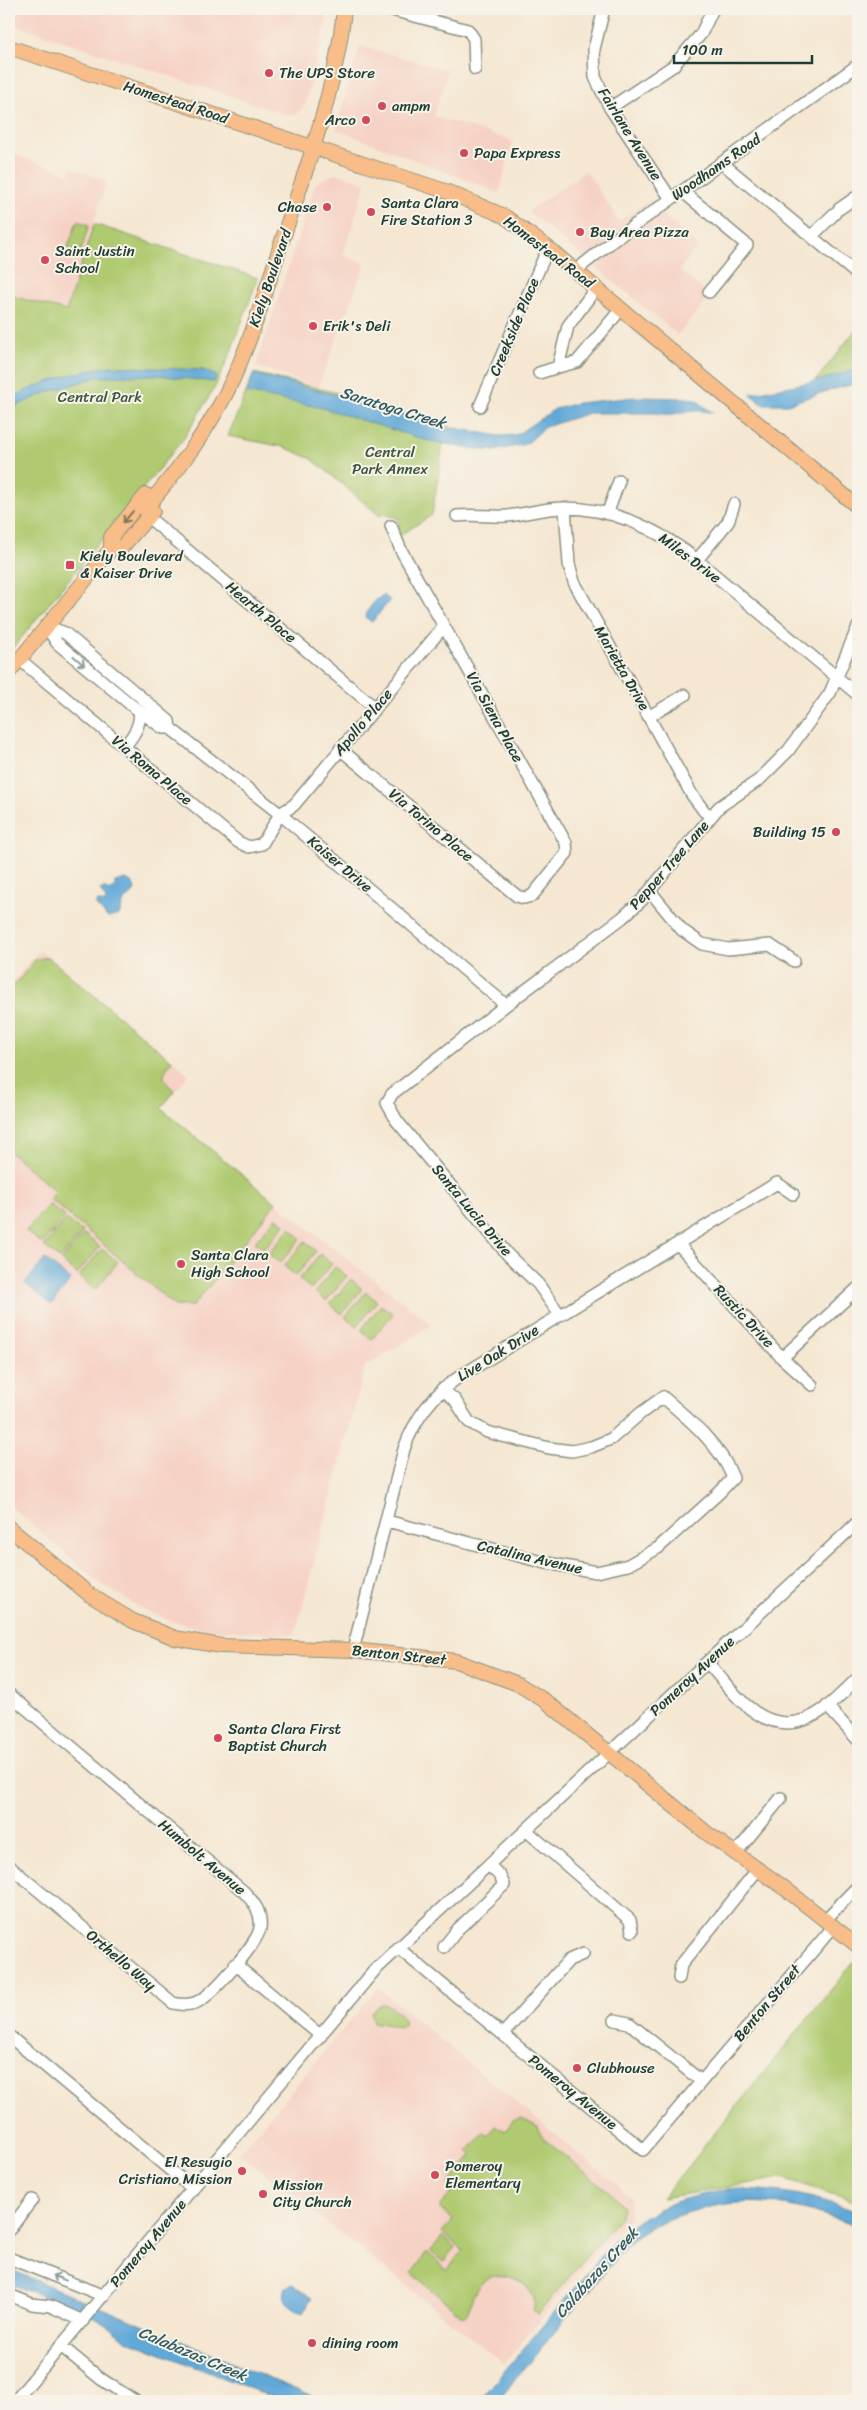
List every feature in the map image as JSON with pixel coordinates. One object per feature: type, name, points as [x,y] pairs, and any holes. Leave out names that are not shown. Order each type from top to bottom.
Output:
[{"type":"main road","name":"Kiely Boulevard","points":[[9,672],[111,549],[122,547],[157,506],[155,497],[201,434],[232,380],[246,346],[313,148],[342,33],[344,9]]},
{"type":"main road","name":"Homestead Road","points":[[9,47],[448,192],[504,216],[548,248],[858,507]]},
{"type":"main road","name":"Kiely Boulevard","points":[[111,549],[111,537],[146,495],[155,497]]},
{"type":"main road","name":"Benton Street","points":[[9,1528],[90,1595],[133,1621],[175,1638],[221,1646],[354,1650],[456,1661],[518,1684],[547,1702],[735,1854],[758,1869],[858,1946]]},
{"type":"street","points":[[388,9],[468,30],[474,39],[475,70]]},
{"type":"street","name":"Fairlane Avenue","points":[[604,9],[594,49],[595,77],[610,108],[671,199]]},
{"type":"street","points":[[610,108],[673,66],[701,34],[714,9]]},
{"type":"street","name":"Woodhams Road","points":[[575,271],[671,199],[858,65]]},
{"type":"street","points":[[722,163],[858,275]]},
{"type":"street","points":[[682,191],[747,245],[709,292]]},
{"type":"street","points":[[812,236],[837,211],[858,196]]},
{"type":"street","name":"Creekside Place","points":[[480,406],[548,248]]},
{"type":"street","points":[[558,367],[568,326],[596,288]]},
{"type":"street","points":[[540,373],[577,362],[621,309]]},
{"type":"street","points":[[608,512],[619,481]]},
{"type":"street","points":[[697,560],[728,522],[734,504]]},
{"type":"street","name":"Miles Drive","points":[[457,516],[507,516],[565,508],[608,512],[642,524],[673,541],[697,560],[858,696]]},
{"type":"street","name":"Marietta Drive","points":[[565,508],[569,564],[574,582],[650,716],[692,795],[704,811],[711,816]]},
{"type":"street","name":"Hearth Place","points":[[148,517],[375,708]]},
{"type":"street","name":"Via Siena Place","points":[[391,526],[401,550],[566,843],[567,853],[563,859],[532,896],[524,898]]},
{"type":"street","name":"Kaiser Drive","points":[[46,626],[65,633],[169,721],[170,728]]},
{"type":"street","name":"Kaiser Drive","points":[[46,626],[57,642],[143,714],[163,728],[170,728],[280,814],[506,1004]]},
{"type":"street","name":"Apollo Place","points":[[280,814],[294,805],[444,626]]},
{"type":"street","name":"Pepper Tree Lane","points":[[387,1102],[392,1094],[506,1004],[622,918],[650,891],[711,816],[721,806],[760,780],[788,751],[819,710],[837,678],[858,627]]},
{"type":"street","name":"Via Roma Place","points":[[19,659],[238,842],[249,847],[262,844],[280,814]]},
{"type":"street","points":[[650,716],[685,695]]},
{"type":"street","points":[[124,746],[133,735],[143,714],[150,705]]},
{"type":"street","name":"Via Torino Place","points":[[340,749],[517,896],[524,898]]},
{"type":"street","points":[[650,891],[682,930],[702,944],[728,949],[770,945],[794,961]]},
{"type":"street","name":"Santa Lucia Drive","points":[[387,1102],[397,1121],[508,1254],[538,1284],[560,1315]]},
{"type":"street","name":"Live Oak Drive","points":[[354,1650],[409,1433],[417,1418],[442,1389],[778,1182],[793,1194]]},
{"type":"street","name":"Rustic Drive","points":[[678,1244],[782,1358],[812,1385]]},
{"type":"street","points":[[782,1358],[858,1288]]},
{"type":"street","name":"Catalina Avenue","points":[[387,1521],[542,1562],[596,1572],[628,1565],[658,1548],[719,1494],[733,1478],[727,1461],[680,1411],[663,1397],[611,1439],[591,1448],[572,1451],[549,1448],[487,1432],[469,1422],[455,1400],[442,1389]]},
{"type":"street","name":"Pomeroy Avenue","points":[[15,2401],[374,1971],[858,1522]]},
{"type":"street","points":[[707,1662],[744,1703],[763,1719],[783,1724],[805,1720],[827,1706],[858,1678]]},
{"type":"street","name":"Humbolt Avenue","points":[[9,1694],[252,1900],[258,1910],[260,1930],[254,1942],[235,1964]]},
{"type":"street","points":[[827,1706],[858,1740]]},
{"type":"street","points":[[735,1854],[781,1798]]},
{"type":"street","points":[[527,1831],[630,1920],[632,1932]]},
{"type":"street","points":[[444,1948],[458,1929],[504,1885],[500,1876],[490,1865]]},
{"type":"street","name":"Orthello Way","points":[[9,1866],[173,2003],[182,2005],[200,2001],[208,1996],[235,1964]]},
{"type":"street","points":[[680,1978],[681,1965],[758,1869]]},
{"type":"street","points":[[829,1923],[858,1886]]},
{"type":"street","name":"Benton Street","points":[[643,2150],[829,1923]]},
{"type":"street","name":"Pomeroy Avenue","points":[[398,1948],[643,2150]]},
{"type":"street","points":[[503,2034],[569,1960],[583,1954]]},
{"type":"street","points":[[235,1964],[321,2036]]},
{"type":"street","points":[[616,2020],[629,2023],[701,2081]]},
{"type":"street","points":[[9,2036],[192,2190]]},
{"type":"street","points":[[9,2230],[32,2200]]},
{"type":"street","points":[[9,2258],[103,2297]]},
{"type":"street","points":[[9,2295],[32,2304],[50,2306],[85,2319]]},
{"type":"street","points":[[61,2346],[101,2379],[135,2401]]},
{"type":"shaded area","points":[[9,9],[326,9],[326,22],[305,106],[296,114],[288,115],[9,23]]},
{"type":"shaded area","points":[[360,46],[448,70],[434,116],[513,141],[499,193],[336,129]]},
{"type":"shaded area","name":"Saint Justin School","points":[[9,152],[69,174],[71,168],[107,181],[66,311],[9,295]]},
{"type":"shaded area","points":[[586,171],[619,221],[651,200],[665,217],[698,247],[679,270],[710,296],[678,335],[528,211]]},
{"type":"shaded area","points":[[336,173],[366,183],[343,255],[365,264],[318,388],[256,366],[315,184]]},
{"type":"shaded area","name":"Santa Clara High School","points":[[40,950],[189,1074],[161,1109],[276,1203],[432,1325],[365,1367],[295,1635],[204,1629],[178,1623],[148,1612],[102,1585],[9,1505],[9,986]]},
{"type":"shaded area","name":"Pomeroy Elementary","points":[[378,1988],[630,2196],[628,2219],[586,2264],[504,2364],[239,2153]]},
{"type":"green space","points":[[77,221],[89,225],[79,257],[66,253]]},
{"type":"green space","name":"Central Park","points":[[94,224],[258,278],[228,359],[215,387],[184,438],[9,653],[9,295],[66,311]]},
{"type":"green space","points":[[858,327],[858,373],[816,380]]},
{"type":"green space","name":"Central Park Annex","points":[[254,373],[342,394],[446,426],[432,515],[399,536],[398,518],[383,514],[380,516],[312,459],[284,447],[228,436]]},
{"type":"green space","points":[[48,957],[172,1061],[164,1073],[164,1077],[175,1091],[161,1108],[276,1203],[193,1306],[175,1306],[50,1199],[56,1192],[9,1151],[9,992],[36,959]]},
{"type":"green space","points":[[49,1204],[65,1217],[42,1244],[26,1231]]},
{"type":"green space","points":[[276,1217],[285,1224],[264,1249],[255,1242]]},
{"type":"green space","points":[[66,1219],[83,1232],[60,1259],[44,1246]]},
{"type":"green space","points":[[290,1228],[301,1238],[280,1263],[269,1253]]},
{"type":"green space","points":[[84,1234],[100,1247],[77,1274],[61,1261]]},
{"type":"green space","points":[[305,1241],[316,1251],[296,1276],[284,1266]]},
{"type":"green space","points":[[102,1249],[118,1262],[95,1290],[79,1276]]},
{"type":"green space","points":[[320,1254],[332,1264],[311,1289],[299,1279]]},
{"type":"green space","points":[[335,1267],[347,1276],[326,1301],[315,1292]]},
{"type":"green space","points":[[351,1279],[362,1289],[342,1314],[330,1304]]},
{"type":"green space","points":[[366,1292],[377,1301],[357,1326],[345,1317]]},
{"type":"green space","points":[[381,1305],[393,1314],[372,1339],[361,1330]]},
{"type":"green space","points":[[856,1959],[858,1961],[858,2202],[782,2178],[662,2198]]},
{"type":"green space","points":[[381,2004],[392,2008],[398,2013],[405,2022],[403,2026],[373,2022],[371,2013]]},
{"type":"green space","points":[[521,2118],[536,2126],[544,2139],[617,2198],[623,2207],[619,2218],[537,2315],[533,2311],[534,2299],[526,2286],[512,2278],[496,2276],[482,2282],[476,2289],[467,2314],[463,2317],[412,2273],[427,2252],[447,2270],[463,2251],[442,2232],[453,2220],[439,2207],[455,2189],[449,2184],[472,2155],[468,2151],[484,2132],[488,2136],[496,2125],[505,2131],[513,2121]]},
{"type":"green space","points":[[443,2236],[455,2247],[443,2262],[430,2251]]},
{"type":"water","points":[[110,366],[203,370],[217,376],[214,382],[157,375],[98,377],[48,392],[9,409],[9,400],[32,388],[84,371]]},
{"type":"water","points":[[858,369],[858,383],[788,404],[762,404],[750,394],[821,380]]},
{"type":"water","points":[[254,374],[360,401],[438,425],[499,436],[516,435],[555,409],[578,403],[635,397],[687,398],[695,399],[713,413],[699,411],[671,414],[589,413],[545,427],[530,441],[522,445],[494,451],[425,440],[323,408],[246,393]]},
{"type":"water","points":[[383,595],[390,600],[372,622],[365,617],[372,604]]},
{"type":"water","points":[[126,879],[133,883],[135,891],[124,901],[119,915],[108,918],[95,904],[98,901],[103,903],[107,901],[100,890],[104,888],[109,891],[115,887],[115,882]]},
{"type":"water","points":[[45,1259],[71,1280],[51,1305],[25,1283]]},
{"type":"water","name":"Calabazas Creek","points":[[728,2189],[763,2190],[825,2201],[858,2212],[858,2227],[798,2208],[779,2204],[759,2203],[719,2205],[670,2218],[631,2241],[497,2401],[473,2401],[485,2394],[616,2239],[629,2228],[668,2205]]},
{"type":"water","name":"Calabazas Creek","points":[[9,2269],[323,2401],[282,2401],[126,2340],[115,2330],[87,2314],[9,2283]]},
{"type":"water","points":[[292,2284],[313,2298],[309,2301],[304,2313],[293,2308],[285,2298],[284,2290]]},
{"type":"place","name":"The UPS Store","points":[[269,73]]},
{"type":"place","name":"ampm","points":[[382,106]]},
{"type":"place","name":"Arco","points":[[366,120]]},
{"type":"place","name":"Papa Express","points":[[464,153]]},
{"type":"place","name":"Chase","points":[[327,207]]},
{"type":"place","name":"Santa Clara Fire Station 3","points":[[371,212]]},
{"type":"place","name":"Bay Area Pizza","points":[[580,232]]},
{"type":"place","name":"Saint Justin School","points":[[45,260]]},
{"type":"place","name":"Erik's Deli","points":[[313,326]]},
{"type":"place","name":"Kiely Boulevard & Kaiser Drive","points":[[70,565]]},
{"type":"place","name":"Building 15","points":[[836,832]]},
{"type":"place","name":"Santa Clara High School","points":[[181,1264]]},
{"type":"place","name":"Santa Clara First Baptist Church","points":[[218,1738]]},
{"type":"place","name":"Clubhouse","points":[[577,2068]]},
{"type":"place","name":"El Resugio Cristiano Mission","points":[[242,2171]]},
{"type":"place","name":"Pomeroy Elementary","points":[[435,2175]]},
{"type":"place","name":"Mission City Church","points":[[263,2194]]},
{"type":"place","name":"dining room","points":[[312,2343]]},
{"type":"water label","name":"Saratoga Creek","points":[[393,407]]}]
